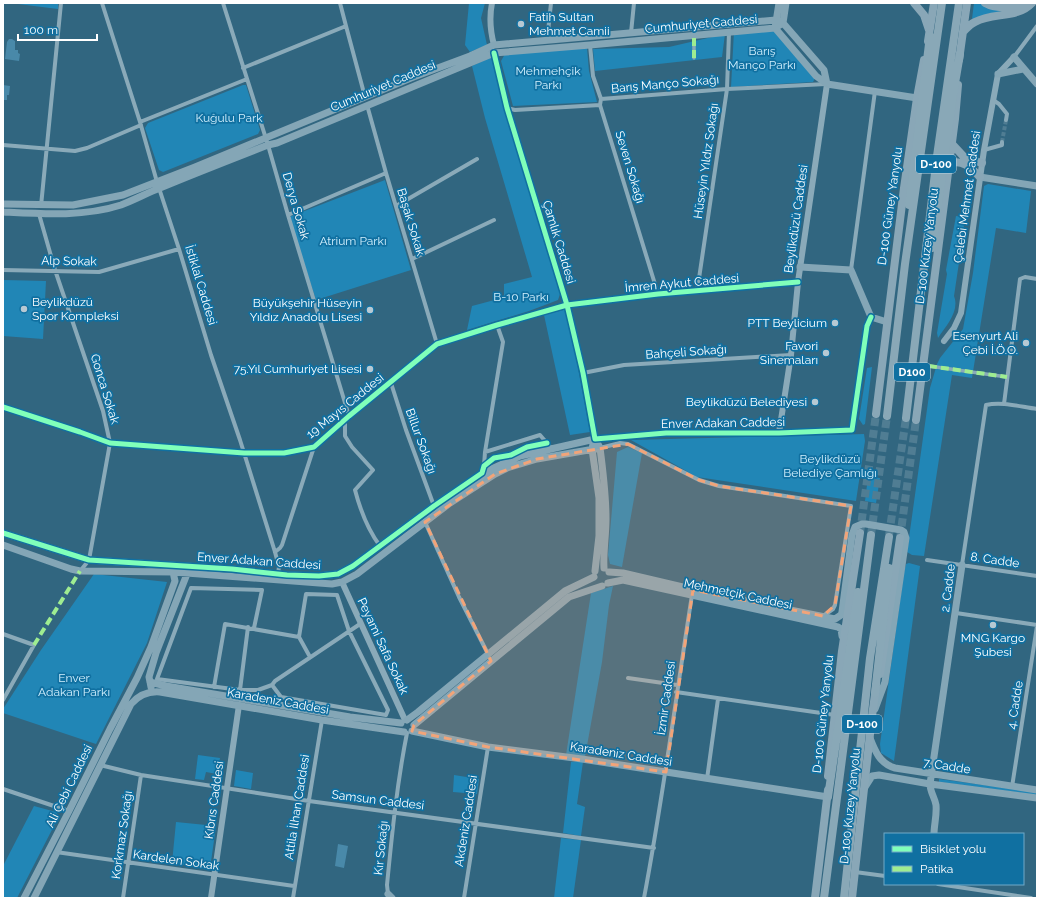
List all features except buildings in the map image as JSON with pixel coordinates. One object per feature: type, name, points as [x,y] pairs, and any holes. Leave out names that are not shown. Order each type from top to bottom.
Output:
[{"type":"highway","name":"D-100","points":[[887,416],[905,264],[942,3]]},
{"type":"highway","name":"D-100","points":[[918,325],[941,128],[959,3]]},
{"type":"highway","points":[[905,264],[907,221],[930,36]]},
{"type":"highway","points":[[918,325],[927,288],[953,94],[960,54]]},
{"type":"highway","name":"D100","points":[[906,418],[918,325]]},
{"type":"highway","name":"D-100","points":[[824,898],[871,535]]},
{"type":"highway","name":"D-100","points":[[844,898],[870,658],[889,537]]},
{"type":"highway","points":[[875,693],[888,574],[887,551]]},
{"type":"highway","points":[[828,797],[832,778],[846,665],[857,600],[861,584],[866,577]]},
{"type":"main road","points":[[779,3],[780,21]]},
{"type":"main road","points":[[780,21],[786,3]]},
{"type":"main road","points":[[914,3],[924,15],[930,36]]},
{"type":"main road","name":"D-100 Güney Yanyolu","points":[[876,414],[916,98],[930,36],[934,3]]},
{"type":"main road","name":"D-100 Kuzey Yanyolu","points":[[916,420],[952,144],[960,54],[967,3]]},
{"type":"main road","points":[[985,3],[998,7],[1014,6],[1022,3]]},
{"type":"main road","points":[[963,32],[976,21],[1016,12],[1024,9],[1032,3]]},
{"type":"main road","name":"Cumhuriyet Caddesi","points":[[494,49],[590,45],[694,36],[775,28],[780,21]]},
{"type":"main road","name":"Cumhuriyet Caddesi","points":[[3,204],[72,206],[107,199],[158,185],[266,142],[277,143],[366,101],[494,49],[631,33],[780,21]]},
{"type":"main road","name":"Beylikdüzü Caddesi","points":[[780,21],[824,70],[827,84]]},
{"type":"main road","points":[[729,24],[729,32]]},
{"type":"main road","points":[[775,28],[816,76],[827,84],[916,98]]},
{"type":"main road","points":[[630,41],[631,33]]},
{"type":"main road","points":[[1014,57],[1037,84]]},
{"type":"main road","points":[[998,74],[1023,69]]},
{"type":"main road","points":[[952,144],[965,158],[982,163]]},
{"type":"main road","points":[[949,164],[956,162],[964,164],[980,177],[1037,186]]},
{"type":"main road","name":"Cumhuriyet Caddesi","points":[[3,212],[39,214],[76,213],[95,210],[121,205],[158,185]]},
{"type":"main road","points":[[39,214],[41,206]]},
{"type":"main road","points":[[800,267],[852,270],[872,317],[887,322]]},
{"type":"main road","points":[[595,439],[600,448],[606,504],[603,550],[607,570],[611,577],[605,584],[596,582],[594,574],[599,536],[599,504],[592,449],[595,439]]},
{"type":"main road","name":"Enver Adakan Caddesi","points":[[3,533],[89,560],[232,569],[287,575],[318,576],[338,574],[353,566],[434,506],[485,472],[520,456],[595,439]]},
{"type":"main road","name":"Enver Adakan Caddesi","points":[[3,544],[71,570],[173,572],[332,584],[342,582],[357,574],[480,482],[507,468],[537,459],[600,448]]},
{"type":"main road","points":[[826,617],[835,619],[839,618],[842,612],[852,535],[855,527],[866,524],[898,529],[904,532],[906,538],[888,666],[885,682],[872,716]]},
{"type":"main road","name":"D-100 Güney Yanyolu","points":[[815,898],[828,797],[828,772],[834,715],[860,533]]},
{"type":"main road","points":[[875,693],[883,661],[900,538]]},
{"type":"main road","name":"2. Cadde","points":[[930,784],[962,565]]},
{"type":"main road","points":[[405,721],[412,721],[409,730],[400,727],[405,721],[566,591],[594,574],[599,568],[607,570]]},
{"type":"main road","name":"Mehmetçik Caddesi","points":[[607,570],[623,573],[692,593],[838,626],[843,632],[841,647],[842,651]]},
{"type":"main road","name":"Ali Çebi Caddesi","points":[[24,898],[151,647],[175,581],[173,572]]},
{"type":"main road","points":[[150,682],[143,677],[134,682],[133,688],[136,692],[145,693],[151,688],[150,674],[156,653],[187,574]]},
{"type":"main road","points":[[338,574],[342,582]]},
{"type":"main road","name":"Mehmetçik Caddesi","points":[[409,730],[569,597],[605,584],[623,580],[826,617]]},
{"type":"main road","name":"Karadeniz Caddesi","points":[[150,682],[350,717],[405,721]]},
{"type":"main road","name":"Karadeniz Caddesi","points":[[145,693],[160,692],[322,720],[409,730],[488,747],[582,759],[828,797]]},
{"type":"main road","name":"Ali Çebi Caddesi","points":[[34,898],[131,704],[145,693]]},
{"type":"main road","name":"D-100 Kuzey Yanyolu","points":[[852,898],[875,693]]},
{"type":"main road","name":"7. Cadde","points":[[870,738],[879,758],[889,766],[1037,790]]},
{"type":"main road","name":"7. Cadde","points":[[865,787],[869,778],[875,775],[1037,798]]},
{"type":"main road","points":[[930,784],[936,806],[934,833]]},
{"type":"street","points":[[41,206],[61,3]]},
{"type":"street","name":"İstiklal Caddesi","points":[[102,3],[211,355],[276,552],[279,567],[278,573]]},
{"type":"street","name":"Derya Sokak","points":[[223,3],[288,215],[347,417],[345,436],[352,447],[373,470],[355,490],[360,508],[375,541],[380,546]]},
{"type":"street","name":"Başak Sokak","points":[[340,3],[386,173],[437,344]]},
{"type":"street","name":"Çamlık Caddesi","points":[[492,3],[490,28],[507,108],[567,305],[595,439]]},
{"type":"street","points":[[548,32],[551,3]]},
{"type":"street","points":[[631,33],[634,3]]},
{"type":"street","points":[[243,68],[346,26]]},
{"type":"street","points":[[998,74],[1014,57],[1037,26]]},
{"type":"street","name":"Hüseyin Yıldız Sokağı","points":[[697,292],[727,89],[729,32]]},
{"type":"street","points":[[694,36],[694,58]]},
{"type":"street","name":"Seven Sokağı","points":[[590,45],[593,76],[601,99],[600,105],[658,294]]},
{"type":"street","name":"Çelebi Mehmet Caddesi","points":[[944,341],[954,328],[961,313],[984,150],[998,74]]},
{"type":"street","points":[[3,145],[75,151],[87,148],[247,79]]},
{"type":"street","name":"Barış Manço Sokağı","points":[[601,99],[727,89],[827,84]]},
{"type":"street","name":"Beylikdüzü Caddesi","points":[[779,433],[791,355],[800,267],[827,84]]},
{"type":"street","points":[[852,270],[875,91]]},
{"type":"street","points":[[993,100],[999,104],[1007,114],[1006,120]]},
{"type":"street","name":"Barış Manço Sokağı","points":[[507,108],[515,110],[600,105]]},
{"type":"street","points":[[984,150],[1002,145],[1002,142]]},
{"type":"street","points":[[396,206],[477,160]]},
{"type":"street","points":[[288,215],[386,173]]},
{"type":"street","name":"Gonca Sokak","points":[[39,214],[55,270],[103,411],[110,443],[89,560],[80,571]]},
{"type":"street","points":[[412,259],[494,220]]},
{"type":"street","name":"Alp Sokak","points":[[3,270],[99,272],[179,248]]},
{"type":"street","points":[[1037,279],[1025,277],[1020,279],[1004,404],[1037,409]]},
{"type":"street","name":"İmren Aykut Caddesi","points":[[567,305],[658,294],[697,292],[798,282]]},
{"type":"street","name":"19 Mayıs Caddesi","points":[[3,407],[110,443],[244,453],[284,453],[314,447],[347,417],[391,383],[437,344],[567,305]]},
{"type":"street","points":[[852,430],[867,326],[872,317]]},
{"type":"street","points":[[485,472],[485,452],[502,342],[497,325]]},
{"type":"street","name":"Bahçeli Sokağı","points":[[582,373],[624,366],[791,355]]},
{"type":"street","points":[[929,366],[1007,377]]},
{"type":"street","name":"Billur Sokağı","points":[[391,383],[406,430],[434,506]]},
{"type":"street","name":"2. Cadde","points":[[962,565],[986,405],[1004,404]]},
{"type":"street","name":"Enver Adakan Caddesi","points":[[595,439],[666,433],[779,433],[852,430]]},
{"type":"street","points":[[485,452],[540,435],[552,449]]},
{"type":"street","points":[[600,448],[620,443],[628,444],[699,480],[719,486],[851,506],[835,605],[826,617]]},
{"type":"street","points":[[276,552],[282,545],[314,447]]},
{"type":"street","points":[[425,522],[459,597],[488,654]]},
{"type":"street","name":"8. Cadde","points":[[927,560],[1037,576]]},
{"type":"street","name":"Peyami Safa Sokak","points":[[342,582],[405,721]]},
{"type":"street","points":[[254,628],[262,590],[191,588],[157,679],[240,690],[258,690],[272,685],[275,681],[360,624]]},
{"type":"street","name":"İzmir Caddesi","points":[[644,898],[654,848],[666,772],[677,685],[692,593]]},
{"type":"street","points":[[272,685],[281,697],[386,715],[388,710],[349,631],[337,595],[306,594],[299,637],[310,657]]},
{"type":"street","points":[[956,613],[1037,625]]},
{"type":"street","points":[[214,687],[225,624],[299,637]]},
{"type":"street","name":"4. Cadde","points":[[1012,787],[1037,625]]},
{"type":"street","points":[[240,690],[248,627]]},
{"type":"street","points":[[3,634],[34,645],[3,700]]},
{"type":"street","points":[[628,678],[677,685]]},
{"type":"street","points":[[676,692],[834,715]]},
{"type":"street","points":[[707,779],[718,698]]},
{"type":"street","name":"Kıbrıs Caddesi","points":[[211,898],[239,705]]},
{"type":"street","name":"Attila İlhan Caddesi","points":[[293,898],[322,720]]},
{"type":"street","name":"Kır Sokağı","points":[[390,896],[387,885],[395,812],[401,765],[409,730]]},
{"type":"street","name":"Akdeniz Caddesi","points":[[464,898],[488,747]]},
{"type":"street","name":"Samsun Caddesi","points":[[100,765],[141,775],[309,801],[654,848]]},
{"type":"street","name":"Korkmaz Sokağı","points":[[123,898],[141,775]]},
{"type":"street","points":[[3,789],[69,811]]},
{"type":"street","name":"Kardelen Sokak","points":[[56,852],[294,886]]},
{"type":"street","points":[[855,872],[884,876]]},
{"type":"street","points":[[945,885],[1031,898]]},
{"type":"highlighted area","points":[[628,444],[699,480],[719,486],[851,506],[835,605],[823,616],[693,590],[666,772],[488,747],[412,731],[414,725],[491,661],[425,522],[495,474],[537,459]]},
{"type":"green space","points":[[10,3],[58,3],[58,9]]},
{"type":"green space","points":[[469,3],[485,3],[481,18],[487,45],[470,52],[465,45]]},
{"type":"green space","points":[[974,3],[981,3],[988,8],[1028,4],[972,19]]},
{"type":"green space","name":"Barış Manço Parkı","points":[[774,29],[815,78],[813,82],[731,87],[734,31]]},
{"type":"green space","points":[[725,34],[722,57],[595,71],[593,49],[669,47]]},
{"type":"green space","name":"Mehmehçik Parkı","points":[[587,48],[589,71],[597,102],[513,106],[501,61],[505,54]]},
{"type":"green space","name":"B-10 Parkı","points":[[491,57],[510,129],[560,294],[558,300],[529,311],[467,330],[472,306],[502,298],[504,295],[504,284],[532,277],[485,118],[472,66]]},
{"type":"green space","name":"Kuğulu Park","points":[[246,85],[260,130],[258,134],[163,172],[159,170],[145,128],[148,123]]},
{"type":"green space","name":"Atrium Parkı","points":[[385,180],[411,270],[316,300],[289,217]]},
{"type":"green space","points":[[988,184],[1031,191],[1026,233],[996,228],[972,378],[952,375],[924,556],[912,555],[907,552],[930,388],[940,358],[963,329],[973,273],[984,186]]},
{"type":"green space","points":[[956,216],[963,217],[964,229],[954,296],[955,307],[954,313],[938,338],[937,333],[947,274],[946,270]]},
{"type":"green space","name":"Beylikdüzü Spor Kompleksi","points":[[3,280],[46,281],[43,339],[3,336]]},
{"type":"green space","points":[[567,309],[590,432],[570,435],[544,315]]},
{"type":"green space","points":[[872,367],[865,424],[863,425],[859,419],[867,368]]},
{"type":"green space","name":"Beylikdüzü Belediye Çamlığı","points":[[864,434],[865,441],[856,501],[697,477],[631,440]]},
{"type":"green space","points":[[628,447],[642,453],[622,567],[610,564],[608,555],[617,452]]},
{"type":"green space","points":[[868,477],[880,478],[876,503],[865,501]]},
{"type":"green space","points":[[909,563],[920,566],[894,761],[881,753],[880,744],[904,572],[906,564]]},
{"type":"green space","name":"Enver Adakan Parkı","points":[[94,574],[167,582],[147,643],[96,744],[3,713],[3,709],[41,650]]},
{"type":"green space","points":[[613,586],[609,605],[602,662],[585,757],[566,755],[591,593]]},
{"type":"green space","points":[[198,755],[220,758],[217,774],[206,772],[204,780],[195,779]]},
{"type":"green space","points":[[571,762],[583,762],[577,804],[585,807],[581,836],[563,833]]},
{"type":"green space","points":[[236,770],[253,773],[251,789],[234,786]]},
{"type":"green space","points":[[454,775],[479,779],[477,794],[453,792]]},
{"type":"green space","points":[[939,779],[1037,792],[1037,795],[939,782]]},
{"type":"green space","points":[[34,806],[56,812],[59,816],[17,898],[3,898],[3,866]]},
{"type":"green space","points":[[176,822],[216,826],[210,869],[172,863]]},
{"type":"green space","points":[[561,838],[581,840],[573,898],[554,898]]},
{"type":"shaded area","points":[[9,39],[15,41],[15,50],[18,50],[18,53],[20,54],[19,61],[5,59],[7,42]]},
{"type":"shaded area","points":[[3,85],[10,86],[7,100],[4,100],[3,110]]},
{"type":"shaded area","points":[[338,844],[348,846],[344,868],[335,866]]},
{"type":"tunnel","points":[[1002,142],[1006,120]]},
{"type":"tunnel","points":[[860,533],[876,414]]},
{"type":"tunnel","points":[[871,535],[887,416]]},
{"type":"tunnel","points":[[889,535],[906,418]]},
{"type":"tunnel","points":[[900,538],[916,420]]},
{"type":"marked path","points":[[694,36],[694,58]]},
{"type":"marked path","points":[[929,366],[1007,377]]},
{"type":"marked path","points":[[34,645],[80,571]]},
{"type":"cycle path","points":[[494,53],[507,108],[567,305],[583,373],[595,439],[666,433],[779,433],[852,430],[867,326],[871,317]]},
{"type":"cycle path","points":[[3,407],[110,443],[244,453],[284,453],[314,447],[349,416],[437,344],[567,305],[658,294],[798,282]]},
{"type":"cycle path","points":[[3,533],[89,560],[232,569],[287,575],[319,576],[338,574],[353,566],[434,506],[482,473],[484,466],[494,458],[511,455],[527,447],[547,443]]},
{"type":"place","name":"Fatih Sultan Mehmet Camii","points":[[521,24]]},
{"type":"place","name":"Beylikdüzü Spor Kompleksi","points":[[24,309]]},
{"type":"place","name":"Büyükşehir Hüseyin Yıldız Anadolu Lisesi","points":[[370,310]]},
{"type":"place","name":"PTT Beylicium","points":[[835,323]]},
{"type":"place","name":"Esenyurt Ali Çebi İ.Ö.O.","points":[[1026,343]]},
{"type":"place","name":"Favori Sinemaları","points":[[826,353]]},
{"type":"place","name":"75.Yıl Cumhuriyet Lisesi","points":[[370,369]]},
{"type":"place","name":"Beylikdüzü Belediyesi","points":[[815,402]]},
{"type":"place","name":"MNG Kargo Şubesi","points":[[993,625]]}]
